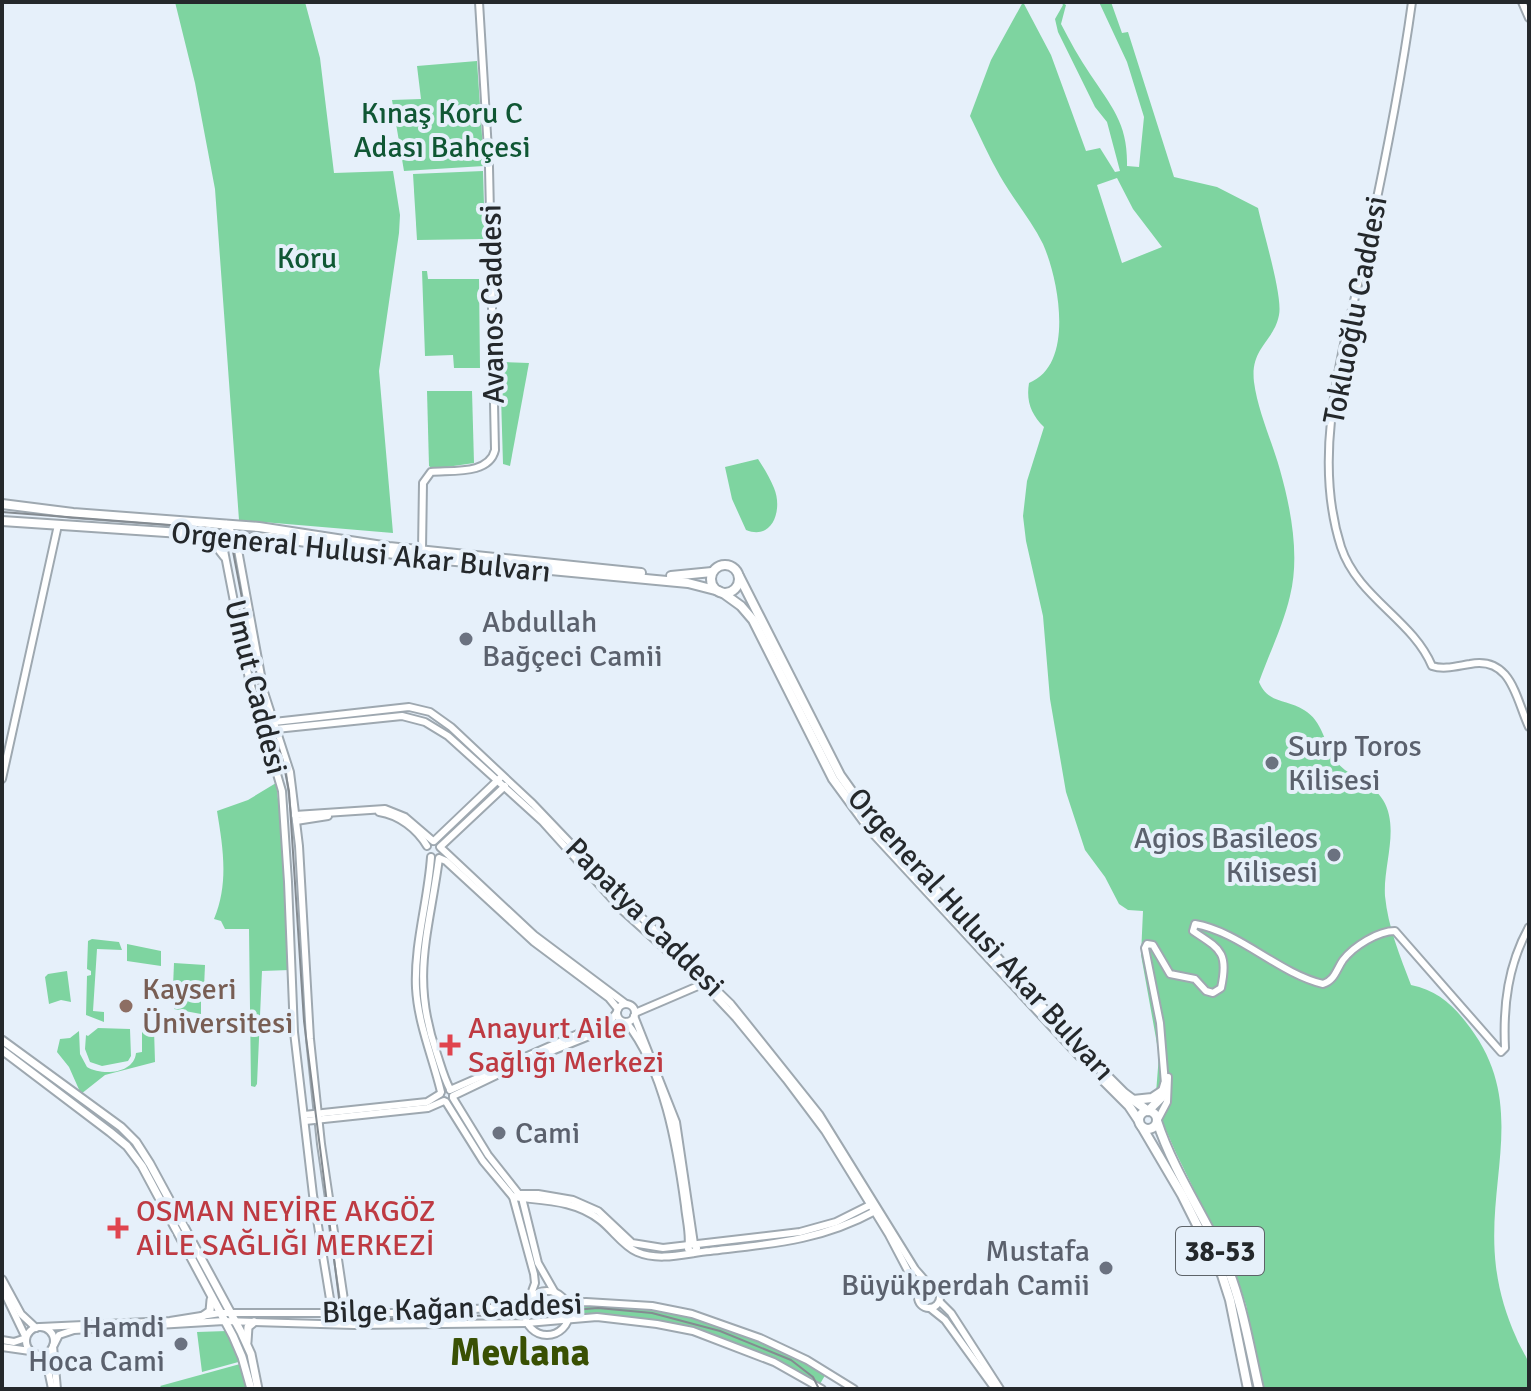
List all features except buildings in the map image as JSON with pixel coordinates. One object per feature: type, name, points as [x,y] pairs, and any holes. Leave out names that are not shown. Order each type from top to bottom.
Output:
[{"type":"main road","name":"Orgeneral Hulusi Akar Bulvarı","points":[[2,504],[73,513],[226,524],[422,550],[676,577],[712,572]]},
{"type":"main road","name":"Orgeneral Hulusi Akar Bulvarı","points":[[2,522],[196,534],[222,540],[270,537],[424,558],[688,583],[721,592],[741,606],[753,620],[833,779],[869,828],[1011,984],[1129,1106],[1182,1195],[1222,1275],[1248,1389]]},
{"type":"main road","points":[[728,565],[735,569],[739,576],[737,587],[730,592],[721,592],[712,583],[712,572],[719,566],[728,565]]},
{"type":"main road","name":"Orgeneral Hulusi Akar Bulvarı","points":[[739,576],[840,775],[872,820],[1081,1050],[1131,1099],[1148,1111]]},
{"type":"main road","points":[[2,1040],[127,1146],[158,1195],[222,1317],[242,1357],[251,1389]]},
{"type":"main road","points":[[2,1050],[121,1127],[136,1142],[247,1344]]},
{"type":"main road","points":[[1131,1099],[1152,1098],[1160,1094],[1165,1084]]},
{"type":"main road","points":[[1148,1111],[1157,1121],[1150,1129],[1140,1124],[1140,1115],[1161,1098],[1165,1084]]},
{"type":"main road","name":"38-53","points":[[1157,1121],[1170,1156],[1215,1240],[1236,1290],[1259,1389]]},
{"type":"main road","points":[[200,1318],[210,1311],[210,1294]]},
{"type":"main road","points":[[254,1322],[247,1331],[247,1344],[258,1389]]},
{"type":"street","name":"Avanos Caddesi","points":[[422,550],[423,483],[426,476],[431,472],[483,467],[492,459],[495,450],[489,167],[479,2]]},
{"type":"street","name":"Tokluoğlu Caddesi","points":[[1412,2],[1385,164],[1339,367],[1330,459],[1333,511],[1347,562],[1367,592],[1417,641],[1434,668],[1480,663],[1507,676],[1529,727]]},
{"type":"street","points":[[1522,2],[1529,18]]},
{"type":"street","name":"Umut Caddesi","points":[[226,524],[236,539],[264,692],[290,772],[318,1117],[344,1300],[352,1313]]},
{"type":"street","name":"Umut Caddesi","points":[[226,524],[222,540],[246,664],[282,791],[293,1014],[313,1195],[330,1296],[330,1304],[323,1313]]},
{"type":"street","points":[[2,779],[58,525]]},
{"type":"street","points":[[196,534],[217,548],[227,561]]},
{"type":"street","points":[[239,555],[246,543],[258,538]]},
{"type":"street","name":"Papatya Caddesi","points":[[264,730],[275,725],[403,707],[430,712],[451,727],[552,831],[622,910],[705,980],[826,1130],[915,1269],[929,1285]]},
{"type":"street","name":"Papatya Caddesi","points":[[275,725],[392,716],[412,718],[442,732],[504,781]]},
{"type":"street","points":[[433,844],[504,781]]},
{"type":"street","points":[[296,818],[383,812],[407,824],[534,935],[626,1004],[634,1013],[676,1122],[692,1248]]},
{"type":"street","points":[[433,844],[435,858],[418,952],[416,985],[420,1020],[447,1095],[519,1196],[538,1263],[554,1291]]},
{"type":"street","points":[[433,844],[435,858]]},
{"type":"street","points":[[435,858],[446,861],[545,952],[609,998],[618,1017],[641,1044],[671,1122],[692,1248]]},
{"type":"street","points":[[1157,1121],[1163,1113],[1169,1090],[1145,947],[1149,943],[1173,976],[1195,979],[1207,992],[1217,992],[1222,983],[1223,955],[1217,946],[1193,931],[1194,924],[1222,933],[1264,957],[1323,984],[1332,979],[1353,950],[1382,933],[1397,931],[1501,1052],[1505,1048],[1504,1021],[1512,962],[1529,927]]},
{"type":"street","points":[[447,1095],[625,1022],[634,1013],[705,980]]},
{"type":"street","points":[[305,1118],[439,1105],[447,1095],[612,1019],[617,1010],[626,1004]]},
{"type":"street","points":[[1164,1062],[1165,1084]]},
{"type":"street","name":"Papatya Caddesi","points":[[837,1145],[919,1292]]},
{"type":"street","points":[[519,1196],[558,1196],[580,1202],[598,1211],[626,1238],[638,1245],[663,1248],[692,1248],[800,1232],[873,1208]]},
{"type":"street","points":[[519,1196],[535,1283],[525,1306],[527,1323],[538,1333],[551,1335],[563,1328],[568,1320],[567,1303],[562,1295],[542,1290],[530,1297]]},
{"type":"street","points":[[2,1279],[21,1314],[52,1334],[54,1389]]},
{"type":"street","points":[[929,1285],[939,1291],[940,1302],[951,1313],[997,1389],[945,1320],[920,1303],[919,1292],[929,1285]]},
{"type":"street","points":[[2,1288],[30,1351]]},
{"type":"street","points":[[930,1308],[940,1302]]},
{"type":"street","name":"Bilge Kağan Caddesi","points":[[54,1345],[59,1335],[74,1330],[222,1317],[231,1313],[410,1313],[613,1303],[682,1311],[760,1338],[850,1388]]},
{"type":"street","name":"Bilge Kağan Caddesi","points":[[38,1327],[222,1317],[235,1321],[354,1325],[527,1323],[597,1317],[682,1328],[755,1353],[822,1389]]},
{"type":"street","points":[[2,1340],[11,1342],[26,1338],[38,1327]]},
{"type":"street","points":[[40,1355],[47,1353],[54,1345]]},
{"type":"street","points":[[2,1347],[40,1355],[47,1365],[54,1389]]},
{"type":"street","points":[[822,1389],[835,1377]]},
{"type":"green space","name":"Koru","points":[[175,2],[305,2],[320,58],[334,173],[393,171],[400,215],[399,233],[379,371],[393,533],[239,520],[215,189],[195,83]]},
{"type":"green space","points":[[1023,2],[1051,55],[1086,151],[1100,148],[1115,172],[1120,171],[1107,122],[1095,107],[1058,32],[1055,19],[1063,5],[1061,2],[1066,5],[1061,24],[1122,127],[1127,166],[1139,167],[1144,117],[1127,62],[1099,2],[1111,2],[1122,33],[1128,32],[1174,177],[1217,187],[1258,208],[1275,279],[1279,315],[1256,361],[1254,382],[1288,501],[1294,565],[1287,607],[1259,682],[1273,698],[1310,715],[1319,726],[1336,761],[1347,772],[1373,788],[1383,800],[1388,811],[1391,835],[1385,896],[1395,941],[1411,985],[1427,990],[1448,1003],[1465,1021],[1485,1051],[1496,1081],[1501,1111],[1494,1234],[1496,1267],[1506,1312],[1529,1365],[1529,1389],[1263,1389],[1246,1305],[1236,1275],[1151,1096],[1156,1093],[1159,1055],[1141,955],[1143,911],[1128,910],[1119,904],[1105,877],[1085,850],[1066,792],[1050,699],[1043,616],[1023,516],[1027,481],[1044,427],[1030,407],[1029,383],[1043,373],[1053,359],[1058,341],[1058,299],[1043,244],[1000,176],[970,116],[991,60]],"holes":[[[1117,178],[1133,209],[1162,247],[1122,263],[1097,185]]]},
{"type":"green space","name":"Kınaş Koru C Adası Bahçesi","points":[[477,61],[484,166],[404,171],[392,100],[421,99],[417,66]]},
{"type":"green space","points":[[483,171],[485,239],[417,240],[413,174]]},
{"type":"green space","points":[[422,271],[427,271],[428,279],[479,279],[480,368],[454,368],[453,355],[425,356]]},
{"type":"green space","points":[[500,362],[529,363],[510,466],[503,464]]},
{"type":"green space","points":[[427,391],[472,391],[474,463],[433,469],[429,466]]},
{"type":"green space","points":[[758,459],[774,488],[777,505],[774,521],[763,531],[755,532],[746,530],[732,499],[725,467]]},
{"type":"green space","points":[[276,783],[290,970],[262,971],[255,1087],[251,1086],[249,929],[225,929],[221,921],[214,919],[223,879],[217,811],[248,800]]},
{"type":"green space","points":[[88,941],[119,942],[122,950],[97,949],[93,1011],[104,1012],[104,1022],[86,1015],[87,976],[91,975],[87,969]]},
{"type":"green space","points":[[127,944],[161,951],[161,966],[127,961]]},
{"type":"green space","points":[[174,963],[205,965],[204,988],[173,987]]},
{"type":"green space","points":[[67,971],[71,1002],[61,1000],[49,1004],[45,977]]},
{"type":"green space","points":[[175,989],[201,993],[201,1014],[174,1009]]},
{"type":"green space","points":[[98,1028],[130,1029],[131,1056],[128,1061],[102,1066],[90,1062],[85,1049],[86,1035]]},
{"type":"green space","points":[[154,1029],[155,1062],[105,1075],[81,1094],[69,1067],[57,1052],[60,1039],[70,1038],[79,1031],[80,1054],[87,1067],[101,1072],[116,1071],[130,1065],[136,1053],[142,1052],[142,1030]]},
{"type":"green space","points":[[572,1305],[639,1307],[704,1321],[766,1344],[827,1372],[820,1384],[730,1341],[672,1325],[573,1317]]},
{"type":"green space","points":[[227,1331],[242,1361],[202,1372],[197,1332]]},
{"type":"green space","points":[[240,1364],[248,1389],[163,1389],[160,1386]]},
{"type":"tram line","points":[[2,512],[209,528],[220,531],[231,541],[258,682],[283,761],[289,791],[304,1021],[339,1298],[346,1311],[367,1320],[598,1308],[652,1313],[720,1331],[791,1360],[813,1377],[819,1389]]},
{"type":"place","name":"Abdullah Bağçeci Camii","points":[[466,639]]},
{"type":"place","name":"Surp Toros Kilisesi","points":[[1272,763]]},
{"type":"place","name":"Agios Basileos Kilisesi","points":[[1334,855]]},
{"type":"place","name":"Kayseri Üniversitesi","points":[[126,1006]]},
{"type":"place","name":"Anayurt Aile Sağlığı Merkezi","points":[[450,1045]]},
{"type":"place","name":"Cami","points":[[499,1133]]},
{"type":"place","name":"OSMAN NEYİRE AKGÖZ AİLE SAĞLIĞI MERKEZİ","points":[[118,1228]]},
{"type":"place","name":"Mustafa Büyükperdah Camii","points":[[1106,1268]]},
{"type":"place","name":"Hamdi Hoca Cami","points":[[181,1344]]},
{"type":"district","name":"Mevlana","points":[[520,1352]]}]
